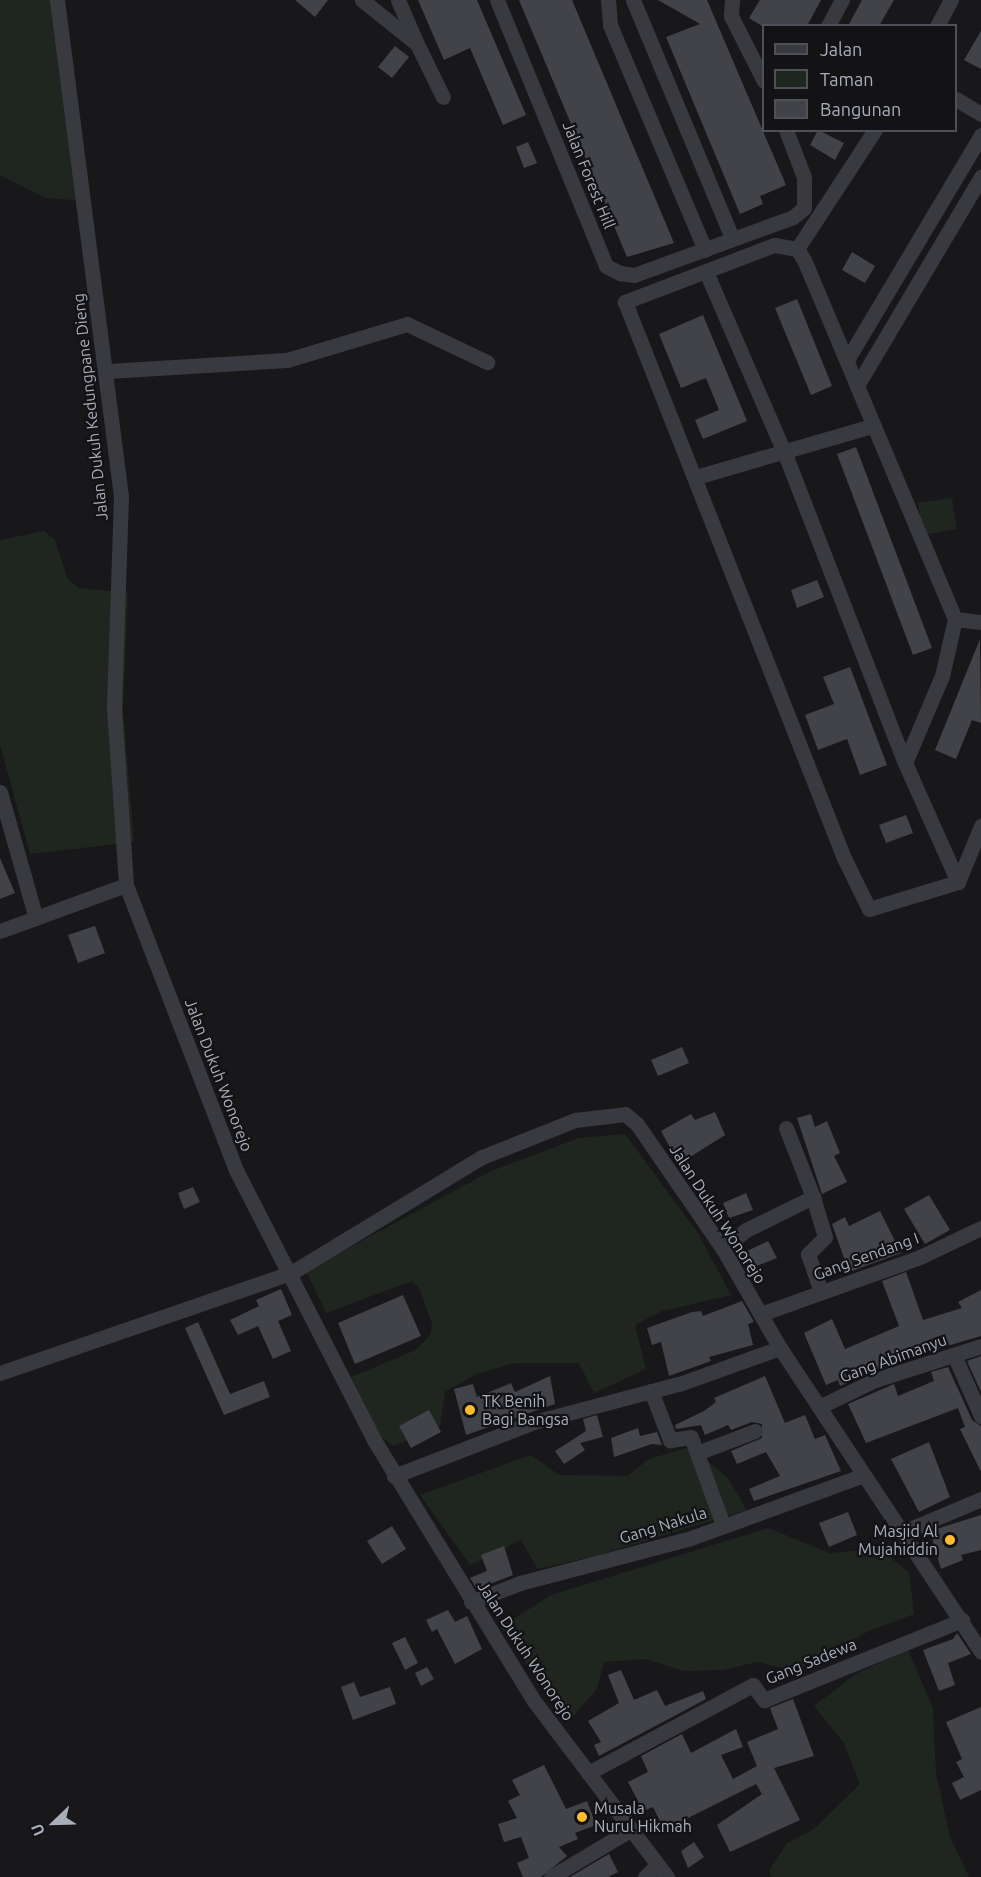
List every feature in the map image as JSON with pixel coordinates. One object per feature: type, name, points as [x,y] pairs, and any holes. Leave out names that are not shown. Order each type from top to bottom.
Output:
[{"type":"street","name":"Jalan Dukuh Kedungpane Dieng","points":[[57,0],[108,371],[121,496],[114,708],[126,885]]},
{"type":"street","points":[[362,0],[417,44]]},
{"type":"street","points":[[398,0],[443,97]]},
{"type":"street","name":"Jalan Forest Hill","points":[[497,0],[606,266],[634,275],[794,217],[804,208],[804,177],[787,132]]},
{"type":"street","points":[[608,0],[610,25],[705,250]]},
{"type":"street","points":[[732,0],[731,16],[762,77]]},
{"type":"street","points":[[829,24],[842,0]]},
{"type":"street","points":[[938,24],[951,0]]},
{"type":"street","points":[[629,1],[732,238]]},
{"type":"street","points":[[957,100],[981,114]]},
{"type":"street","points":[[797,249],[874,132]]},
{"type":"street","points":[[847,360],[981,135]]},
{"type":"street","points":[[858,384],[981,177]]},
{"type":"street","points":[[797,249],[774,245],[707,274],[625,302],[696,477],[844,858],[869,909],[958,882]]},
{"type":"street","points":[[797,249],[858,384],[872,426],[955,619],[942,676],[905,763]]},
{"type":"street","points":[[707,274],[785,454],[905,763],[958,882]]},
{"type":"street","points":[[108,371],[287,360],[407,324],[487,362]]},
{"type":"street","points":[[696,477],[785,454],[872,426]]},
{"type":"street","points":[[955,619],[981,622]]},
{"type":"street","points":[[0,792],[36,918]]},
{"type":"street","points":[[958,882],[981,826]]},
{"type":"street","points":[[0,931],[126,885]]},
{"type":"street","name":"Jalan Dukuh Wonorejo","points":[[126,885],[237,1170],[394,1476],[471,1602],[588,1773],[662,1871]]},
{"type":"street","name":"Jalan Dukuh Wonorejo","points":[[291,1273],[482,1157],[603,1114],[625,1114],[637,1124],[723,1249],[780,1348],[962,1620],[981,1652]]},
{"type":"street","points":[[786,1128],[813,1197],[825,1237],[808,1254],[820,1292]]},
{"type":"street","points":[[723,1249],[746,1230],[813,1197]]},
{"type":"street","name":"Gang Sendang I","points":[[762,1314],[920,1257],[981,1228]]},
{"type":"street","points":[[0,1373],[291,1273]]},
{"type":"street","name":"Gang Abimanyu","points":[[819,1407],[875,1380],[981,1346]]},
{"type":"street","points":[[394,1476],[534,1422],[651,1391],[780,1348]]},
{"type":"street","points":[[954,1355],[981,1416]]},
{"type":"street","points":[[651,1391],[670,1440],[691,1437],[723,1525]]},
{"type":"street","points":[[697,1453],[755,1431]]},
{"type":"street","name":"Gang Nakula","points":[[471,1602],[520,1583],[691,1538],[864,1475]]},
{"type":"street","points":[[903,1532],[981,1499]]},
{"type":"street","name":"Gang Sadewa","points":[[588,1773],[753,1685],[764,1700],[962,1620]]},
{"type":"street","points":[[551,1877],[630,1830]]},
{"type":"street","points":[[645,1877],[662,1871]]},
{"type":"green space","points":[[0,0],[64,0],[85,201],[46,198],[0,175]]},
{"type":"green space","points":[[952,498],[957,529],[923,535],[918,503]]},
{"type":"green space","points":[[44,531],[55,540],[68,579],[79,588],[128,593],[123,710],[134,842],[30,854],[0,745],[0,540]]},
{"type":"green space","points":[[625,1134],[698,1233],[731,1295],[662,1311],[635,1325],[646,1369],[594,1393],[579,1363],[514,1363],[476,1374],[445,1392],[440,1426],[394,1446],[380,1436],[351,1377],[416,1350],[430,1335],[432,1324],[420,1290],[412,1281],[326,1313],[306,1271],[491,1171],[579,1138]]},
{"type":"green space","points":[[690,1447],[727,1477],[747,1510],[599,1555],[538,1569],[521,1540],[470,1565],[420,1495],[531,1455],[559,1475],[627,1476],[649,1459]]},
{"type":"green space","points":[[768,1528],[830,1553],[879,1549],[909,1572],[914,1614],[867,1632],[796,1671],[757,1662],[723,1670],[684,1671],[645,1659],[604,1662],[597,1689],[567,1723],[501,1627],[551,1595]]},
{"type":"green space","points":[[908,1650],[933,1708],[936,1773],[950,1837],[969,1877],[772,1877],[769,1871],[787,1843],[814,1829],[860,1784],[844,1743],[814,1706],[857,1673]]},
{"type":"building","points":[[295,0],[328,0],[315,17]]},
{"type":"building","points":[[418,0],[477,0],[526,115],[503,125],[470,48],[444,60]]},
{"type":"building","points":[[519,0],[572,0],[674,243],[627,257]]},
{"type":"building","points":[[658,0],[707,0],[786,185],[760,196],[763,204],[740,214],[666,37],[700,24]]},
{"type":"building","points":[[760,0],[821,0],[808,24],[762,24],[762,26],[749,18]]},
{"type":"building","points":[[862,0],[894,0],[880,24],[849,24]]},
{"type":"building","points":[[981,31],[981,69],[964,60]]},
{"type":"building","points":[[395,46],[409,57],[392,78],[378,67]]},
{"type":"building","points":[[817,132],[822,132],[844,143],[835,160],[810,145]]},
{"type":"building","points":[[528,142],[537,163],[524,168],[516,147]]},
{"type":"building","points":[[852,252],[875,266],[865,283],[842,270]]},
{"type":"building","points":[[797,299],[832,386],[811,395],[775,308]]},
{"type":"building","points":[[703,315],[747,421],[703,439],[695,420],[719,410],[706,378],[681,388],[659,334]]},
{"type":"building","points":[[856,447],[932,648],[913,655],[837,454]]},
{"type":"building","points":[[817,580],[824,597],[797,608],[791,590]]},
{"type":"building","points":[[980,639],[981,723],[972,720],[956,759],[935,750]]},
{"type":"building","points":[[850,667],[887,765],[860,775],[847,739],[818,750],[805,715],[834,704],[823,677]]},
{"type":"building","points":[[906,815],[913,833],[886,843],[879,825]]},
{"type":"building","points":[[0,858],[15,893],[0,899]]},
{"type":"building","points":[[95,926],[105,953],[78,963],[68,935]]},
{"type":"building","points":[[682,1047],[689,1063],[658,1076],[651,1060]]},
{"type":"building","points":[[715,1112],[725,1135],[679,1164],[661,1131],[691,1114],[695,1120]]},
{"type":"building","points":[[811,1114],[815,1127],[827,1121],[840,1153],[834,1156],[847,1182],[822,1194],[797,1118]]},
{"type":"building","points":[[193,1187],[200,1202],[184,1209],[178,1193]]},
{"type":"building","points":[[746,1193],[753,1210],[729,1218],[723,1203]]},
{"type":"building","points":[[929,1195],[950,1230],[925,1244],[904,1209]]},
{"type":"building","points":[[880,1211],[901,1253],[849,1272],[832,1224],[845,1217],[849,1226]]},
{"type":"building","points":[[768,1241],[777,1258],[749,1269],[743,1253]]},
{"type":"building","points":[[906,1272],[923,1320],[962,1308],[958,1302],[981,1290],[981,1336],[896,1361],[840,1386],[838,1380],[826,1385],[804,1333],[832,1319],[845,1349],[899,1326],[882,1281]]},
{"type":"building","points":[[281,1289],[292,1315],[278,1321],[291,1351],[273,1359],[258,1326],[238,1335],[230,1320],[259,1306],[256,1300]]},
{"type":"building","points":[[403,1295],[421,1336],[355,1364],[338,1323]]},
{"type":"building","points":[[742,1301],[754,1322],[748,1324],[753,1345],[709,1357],[711,1361],[669,1376],[661,1342],[652,1345],[647,1328],[692,1312],[701,1311],[703,1316]]},
{"type":"building","points":[[198,1322],[230,1394],[264,1381],[270,1397],[224,1415],[185,1328]]},
{"type":"building","points":[[981,1356],[981,1392],[967,1361]]},
{"type":"building","points":[[948,1367],[972,1420],[981,1426],[981,1472],[960,1429],[965,1427],[958,1408],[866,1443],[848,1404],[894,1384],[898,1396],[934,1381],[931,1372]]},
{"type":"building","points":[[550,1376],[555,1404],[466,1435],[454,1389],[473,1384],[477,1397],[511,1383],[515,1392]]},
{"type":"building","points":[[765,1376],[785,1423],[805,1415],[815,1439],[825,1435],[841,1471],[754,1501],[749,1489],[780,1476],[766,1452],[737,1464],[731,1451],[762,1438],[762,1424],[752,1422],[731,1430],[728,1425],[705,1435],[701,1425],[676,1429],[675,1425],[704,1411],[716,1402],[714,1398]]},
{"type":"building","points":[[429,1410],[441,1432],[411,1448],[399,1426]]},
{"type":"building","points":[[597,1415],[603,1437],[580,1443],[585,1450],[564,1464],[555,1451],[586,1431],[583,1419]]},
{"type":"building","points":[[638,1428],[640,1436],[657,1432],[662,1445],[652,1444],[614,1457],[611,1438]]},
{"type":"building","points":[[929,1442],[950,1497],[919,1512],[891,1459]]},
{"type":"building","points":[[848,1512],[857,1535],[829,1547],[819,1523]]},
{"type":"building","name":"Masjid Al Mujahiddin","points":[[981,1515],[981,1550],[961,1555],[963,1560],[941,1569],[930,1531]]},
{"type":"building","points":[[392,1526],[406,1549],[382,1564],[367,1541]]},
{"type":"building","points":[[504,1546],[513,1575],[477,1589],[470,1578],[487,1571],[481,1555]]},
{"type":"building","points":[[448,1610],[455,1622],[467,1616],[482,1649],[455,1664],[437,1629],[432,1632],[426,1620]]},
{"type":"building","points":[[957,1633],[971,1654],[948,1663],[955,1685],[939,1691],[923,1650],[953,1639]]},
{"type":"building","points":[[405,1637],[418,1663],[405,1670],[392,1643]]},
{"type":"building","points":[[427,1667],[434,1679],[421,1686],[415,1673]]},
{"type":"building","points":[[621,1670],[634,1700],[657,1690],[665,1706],[703,1691],[706,1699],[599,1756],[594,1745],[601,1742],[588,1721],[619,1703],[608,1675]]},
{"type":"building","points":[[354,1682],[360,1697],[390,1687],[396,1704],[353,1720],[341,1687]]},
{"type":"building","points":[[793,1699],[814,1756],[774,1768],[800,1820],[730,1852],[717,1825],[762,1794],[756,1784],[664,1830],[653,1807],[643,1811],[628,1782],[648,1772],[641,1756],[682,1734],[691,1753],[736,1729],[743,1747],[721,1755],[733,1779],[757,1766],[747,1742],[778,1729],[770,1708]]},
{"type":"building","points":[[981,1707],[981,1790],[960,1800],[952,1783],[964,1777],[956,1762],[962,1759],[946,1722]]},
{"type":"building","points":[[544,1765],[566,1809],[587,1801],[596,1825],[575,1833],[578,1839],[559,1847],[567,1856],[541,1877],[523,1877],[517,1863],[529,1858],[521,1837],[504,1842],[498,1824],[517,1818],[508,1801],[520,1795],[512,1780]]},
{"type":"building","points":[[694,1842],[704,1857],[688,1868],[681,1851]]},
{"type":"building","points":[[609,1854],[618,1872],[608,1877],[570,1877]]},
{"type":"place","name":"TK Benih Bagi Bangsa","points":[[470,1410]]},
{"type":"place","name":"Masjid Al Mujahiddin","points":[[950,1540]]},
{"type":"place","name":"Musala Nurul Hikmah","points":[[582,1817]]}]
